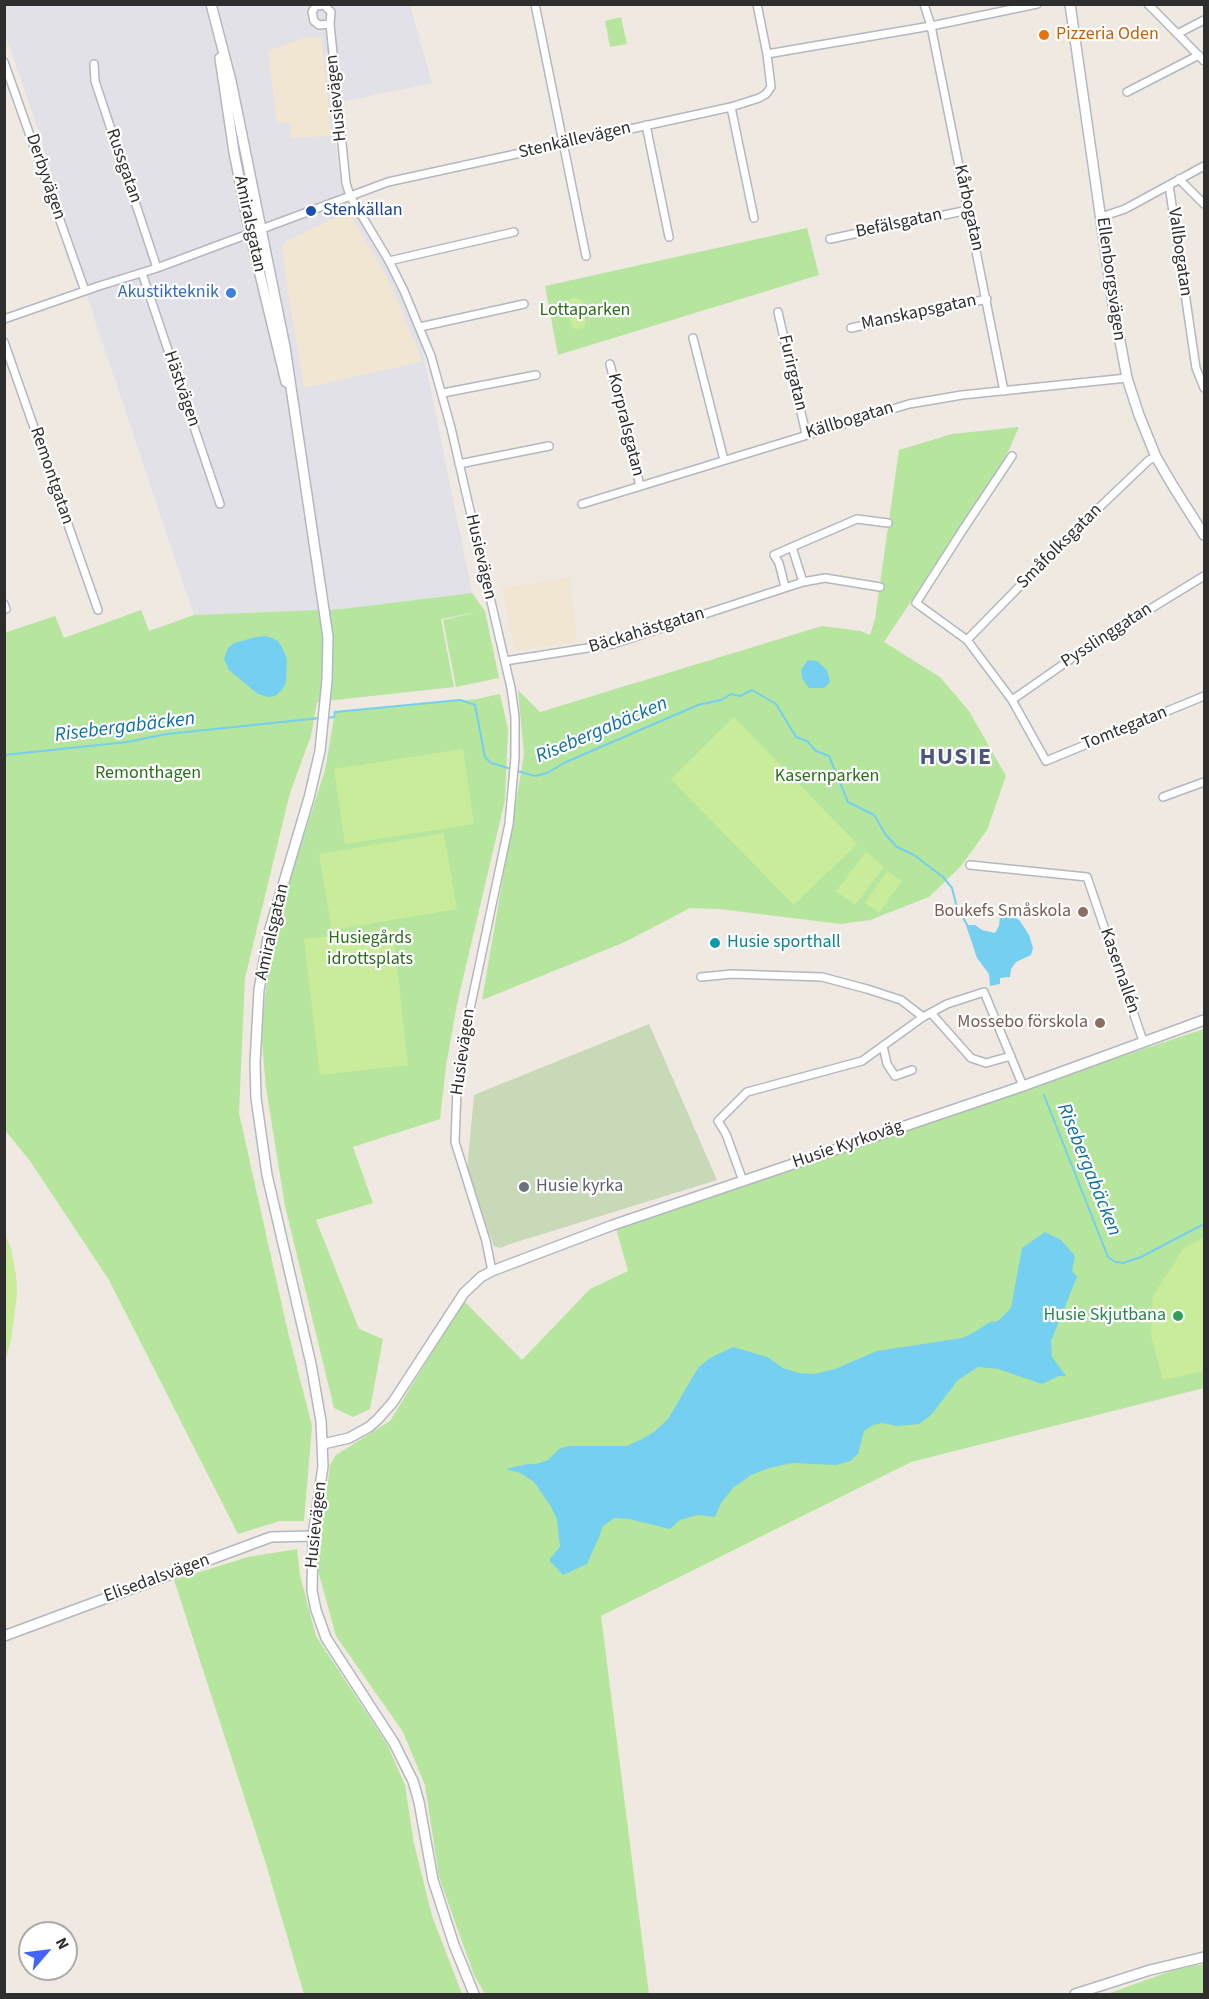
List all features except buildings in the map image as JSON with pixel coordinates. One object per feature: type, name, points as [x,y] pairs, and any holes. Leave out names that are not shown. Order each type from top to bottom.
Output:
[{"type":"street","name":"Amiralsgatan","points":[[211,4],[231,81],[263,229],[285,347],[327,637],[323,728],[315,775],[270,932],[260,990],[255,1063],[256,1098],[267,1175],[311,1364],[323,1444]]},
{"type":"street","points":[[535,4],[561,144],[586,256]]},
{"type":"street","points":[[757,4],[767,54],[931,26],[1037,4]]},
{"type":"street","name":"Kårbogatan","points":[[924,4],[931,26],[1004,391]]},
{"type":"street","name":"Ellenborgsvägen","points":[[1070,4],[1119,346],[1127,378],[1139,416],[1156,457],[1204,535]]},
{"type":"street","points":[[1127,92],[1202,58],[1148,4]]},
{"type":"street","points":[[1177,34],[1204,20]]},
{"type":"street","name":"Husievägen","points":[[330,24],[346,183],[350,196],[389,261],[432,356],[443,393],[514,708],[514,784],[509,824],[470,1005],[456,1095],[455,1142],[486,1241],[492,1271]]},
{"type":"street","name":"Amiralsgatan","points":[[216,25],[231,129],[250,233],[276,349],[296,419]]},
{"type":"street","name":"Stenkällevägen","points":[[85,291],[157,268],[388,182],[731,107],[759,98],[768,92],[772,81],[767,54]]},
{"type":"street","name":"Derbyvägen","points":[[4,62],[85,291]]},
{"type":"street","name":"Russgatan","points":[[94,64],[95,81],[157,268]]},
{"type":"street","points":[[731,107],[754,218]]},
{"type":"street","points":[[646,125],[669,237]]},
{"type":"street","points":[[1101,217],[1125,209],[1204,166]]},
{"type":"street","points":[[1179,180],[1204,204]]},
{"type":"street","name":"Vallbogatan","points":[[1169,185],[1196,368],[1204,388]]},
{"type":"street","name":"Befälsgatan","points":[[830,239],[968,210]]},
{"type":"street","points":[[389,261],[514,232]]},
{"type":"street","name":"Hästvägen","points":[[142,273],[220,504]]},
{"type":"street","points":[[4,319],[85,291]]},
{"type":"street","name":"Manskapsgatan","points":[[851,328],[987,299]]},
{"type":"street","points":[[420,327],[524,304]]},
{"type":"street","name":"Furirgatan","points":[[778,312],[806,434]]},
{"type":"street","points":[[693,338],[724,460]]},
{"type":"street","name":"Remontgatan","points":[[4,342],[98,610]]},
{"type":"street","name":"Korpralsgatan","points":[[610,364],[640,486]]},
{"type":"street","points":[[443,393],[536,375]]},
{"type":"street","name":"Källbogatan","points":[[582,504],[909,404],[962,395],[1127,378]]},
{"type":"street","points":[[459,464],[549,446]]},
{"type":"street","points":[[1012,456],[916,603],[967,640],[1012,700]]},
{"type":"street","name":"Småfolksgatan","points":[[967,640],[1059,546],[1149,460],[1156,457]]},
{"type":"street","points":[[785,587],[779,563],[774,555],[857,519],[888,523]]},
{"type":"street","points":[[792,547],[803,582]]},
{"type":"street","name":"Pysslinggatan","points":[[1012,700],[1088,647],[1204,576]]},
{"type":"street","name":"Bäckahästgatan","points":[[505,661],[613,645],[803,582],[825,578],[880,587]]},
{"type":"street","name":"Tomtegatan","points":[[1012,700],[1046,761],[1204,696]]},
{"type":"street","points":[[1163,797],[1204,782]]},
{"type":"street","name":"Kasernallén","points":[[970,865],[1087,877],[1143,1041]]},
{"type":"street","points":[[701,977],[732,974],[822,977],[901,1000],[923,1017]]},
{"type":"street","points":[[743,1181],[726,1134],[718,1121],[747,1092],[862,1060],[923,1017],[947,1004],[984,992],[1023,1086]]},
{"type":"street","points":[[931,1013],[971,1058],[986,1063],[1011,1056]]},
{"type":"street","name":"Husie Kyrkoväg","points":[[492,1271],[617,1223],[1023,1086],[1204,1020]]},
{"type":"street","points":[[883,1046],[887,1064],[895,1076],[912,1070]]},
{"type":"street","points":[[323,1444],[360,1433],[384,1413],[399,1394],[464,1293],[480,1277],[492,1271]]},
{"type":"street","name":"Husievägen","points":[[323,1444],[320,1497],[313,1536],[312,1591],[321,1624],[337,1658],[394,1743],[412,1780],[419,1802],[433,1881],[454,1945],[474,1995]]},
{"type":"street","name":"Elisedalsvägen","points":[[4,1636],[271,1537],[313,1536]]},
{"type":"street","points":[[1075,1995],[1150,1970],[1204,1957]]},
{"type":"shaded area","points":[[4,5],[410,5],[432,83],[331,104],[340,180],[355,212],[390,273],[421,342],[472,593],[342,609],[194,615],[95,321],[35,120],[5,34]]},
{"type":"shaded area","points":[[321,37],[332,136],[291,138],[290,122],[277,123],[268,51],[304,38]]},
{"type":"shaded area","points":[[343,214],[348,214],[353,219],[387,277],[417,346],[421,362],[304,388],[282,246],[288,240]]},
{"type":"shaded area","points":[[570,577],[577,642],[517,650],[514,647],[502,588]]},
{"type":"green space","points":[[621,17],[627,44],[610,47],[605,21]]},
{"type":"green space","name":"Lottaparken","points":[[807,228],[819,275],[558,355],[545,286]]},
{"type":"green space","points":[[577,298],[582,301],[586,323],[583,328],[576,329],[571,326],[567,304],[570,299]]},
{"type":"green space","name":"Kasernparken","points":[[1019,427],[1004,461],[884,642],[940,677],[969,711],[1006,776],[987,830],[961,866],[929,897],[870,920],[841,924],[719,909],[690,908],[625,942],[482,1000],[524,755],[518,690],[540,712],[822,626],[861,631],[870,635],[875,619],[899,450],[952,434]]},
{"type":"green space","name":"Remonthagen","points":[[472,593],[485,611],[499,678],[456,687],[443,620],[478,612],[441,619],[454,687],[317,702],[311,736],[290,793],[245,978],[239,1113],[287,1328],[312,1426],[304,1521],[280,1521],[238,1534],[109,1280],[30,1161],[5,1130],[4,633],[55,616],[64,638],[141,610],[149,631],[194,615],[342,609]]},
{"type":"green space","name":"Husiegårds idrottsplats","points":[[500,694],[508,729],[505,800],[457,1004],[446,1066],[440,1119],[353,1147],[373,1203],[316,1220],[359,1329],[383,1339],[370,1409],[353,1417],[334,1408],[285,1206],[266,1088],[261,1030],[273,933],[325,770],[335,712],[477,699]]},
{"type":"green space","points":[[734,717],[857,844],[794,905],[671,779]]},
{"type":"green space","points":[[463,749],[474,824],[345,844],[334,769]]},
{"type":"green space","points":[[444,833],[457,909],[332,930],[319,854]]},
{"type":"green space","points":[[866,852],[884,867],[855,905],[836,891]]},
{"type":"green space","points":[[887,871],[902,881],[879,913],[865,903]]},
{"type":"green space","points":[[393,929],[408,1065],[320,1075],[304,939]]},
{"type":"green space","points":[[649,1024],[717,1180],[501,1248],[494,1246],[467,1171],[474,1095]]},
{"type":"green space","points":[[1204,1029],[1204,1388],[911,1462],[601,1616],[649,1994],[485,1994],[474,1975],[439,1877],[425,1785],[403,1732],[336,1636],[317,1567],[330,1465],[336,1455],[390,1421],[464,1301],[522,1360],[590,1289],[628,1271],[616,1228],[771,1172]]},
{"type":"green space","points":[[5,1234],[11,1249],[17,1295],[11,1340],[5,1362]]},
{"type":"green space","name":"Husie Skjutbana","points":[[1204,1237],[1204,1371],[1163,1380],[1151,1335],[1153,1296],[1183,1249]]},
{"type":"green space","points":[[297,1549],[300,1575],[316,1636],[387,1744],[405,1785],[414,1844],[432,1916],[462,1994],[304,1994],[265,1861],[174,1580],[248,1557]]},
{"type":"green space","points":[[1204,1964],[1204,1994],[1107,1994],[1177,1969]]},
{"type":"water","points":[[267,636],[278,641],[287,660],[286,682],[282,690],[275,696],[269,697],[258,694],[229,670],[224,659],[228,648],[234,643]]},
{"type":"water","points":[[808,660],[817,661],[827,670],[830,682],[824,688],[809,688],[802,678],[801,670]]},
{"type":"water","points":[[1009,912],[1020,921],[1029,935],[1033,948],[1031,955],[1016,962],[1011,969],[1010,977],[1000,978],[1000,984],[990,986],[989,974],[977,958],[966,925],[975,925],[982,930],[995,933],[999,926],[1000,916]]},
{"type":"water","points":[[1045,1232],[1061,1240],[1075,1256],[1072,1271],[1077,1277],[1051,1341],[1052,1357],[1066,1376],[1059,1376],[1042,1384],[998,1369],[978,1367],[958,1380],[931,1415],[919,1424],[897,1426],[882,1423],[873,1425],[864,1431],[858,1454],[850,1461],[836,1465],[792,1463],[769,1468],[751,1475],[733,1488],[721,1503],[715,1517],[698,1515],[680,1520],[670,1529],[629,1519],[614,1518],[602,1527],[587,1564],[563,1575],[549,1560],[560,1547],[557,1519],[534,1482],[520,1473],[506,1469],[548,1460],[559,1449],[568,1446],[627,1446],[642,1439],[668,1419],[698,1368],[710,1358],[733,1347],[767,1357],[783,1368],[799,1373],[815,1374],[835,1369],[877,1351],[962,1338],[990,1322],[998,1321],[1011,1308],[1022,1248]]},
{"type":"waterway","name":"Risebergabäcken","points":[[517,771],[535,776],[547,773],[566,762],[698,705],[721,700],[731,694],[740,696],[752,690],[776,704],[796,737],[807,741],[816,751],[829,756],[848,802],[874,815],[886,835],[897,847],[914,855],[943,877],[952,888],[956,904],[967,925]]},
{"type":"waterway","name":"Risebergabäcken","points":[[326,718],[334,717],[335,712],[460,700],[475,705],[485,757],[491,763],[511,769]]},
{"type":"waterway","name":"Risebergabäcken","points":[[4,755],[127,742],[167,734],[320,718]]},
{"type":"waterway","name":"Risebergabäcken","points":[[1044,1095],[1108,1257],[1115,1262],[1123,1263],[1141,1257],[1204,1224]]},
{"type":"place","name":"Pizzeria Oden","points":[[1044,35]]},
{"type":"place","name":"Stenkällan","points":[[311,211]]},
{"type":"place","name":"Akustikteknik","points":[[231,293]]},
{"type":"place","name":"Boukefs Småskola","points":[[1083,912]]},
{"type":"place","name":"Husie sporthall","points":[[715,943]]},
{"type":"place","name":"Mossebo förskola","points":[[1100,1023]]},
{"type":"place","name":"Husie kyrka","points":[[524,1187]]},
{"type":"place","name":"Husie Skjutbana","points":[[1178,1316]]},
{"type":"district","name":"HUSIE","points":[[956,759]]}]
